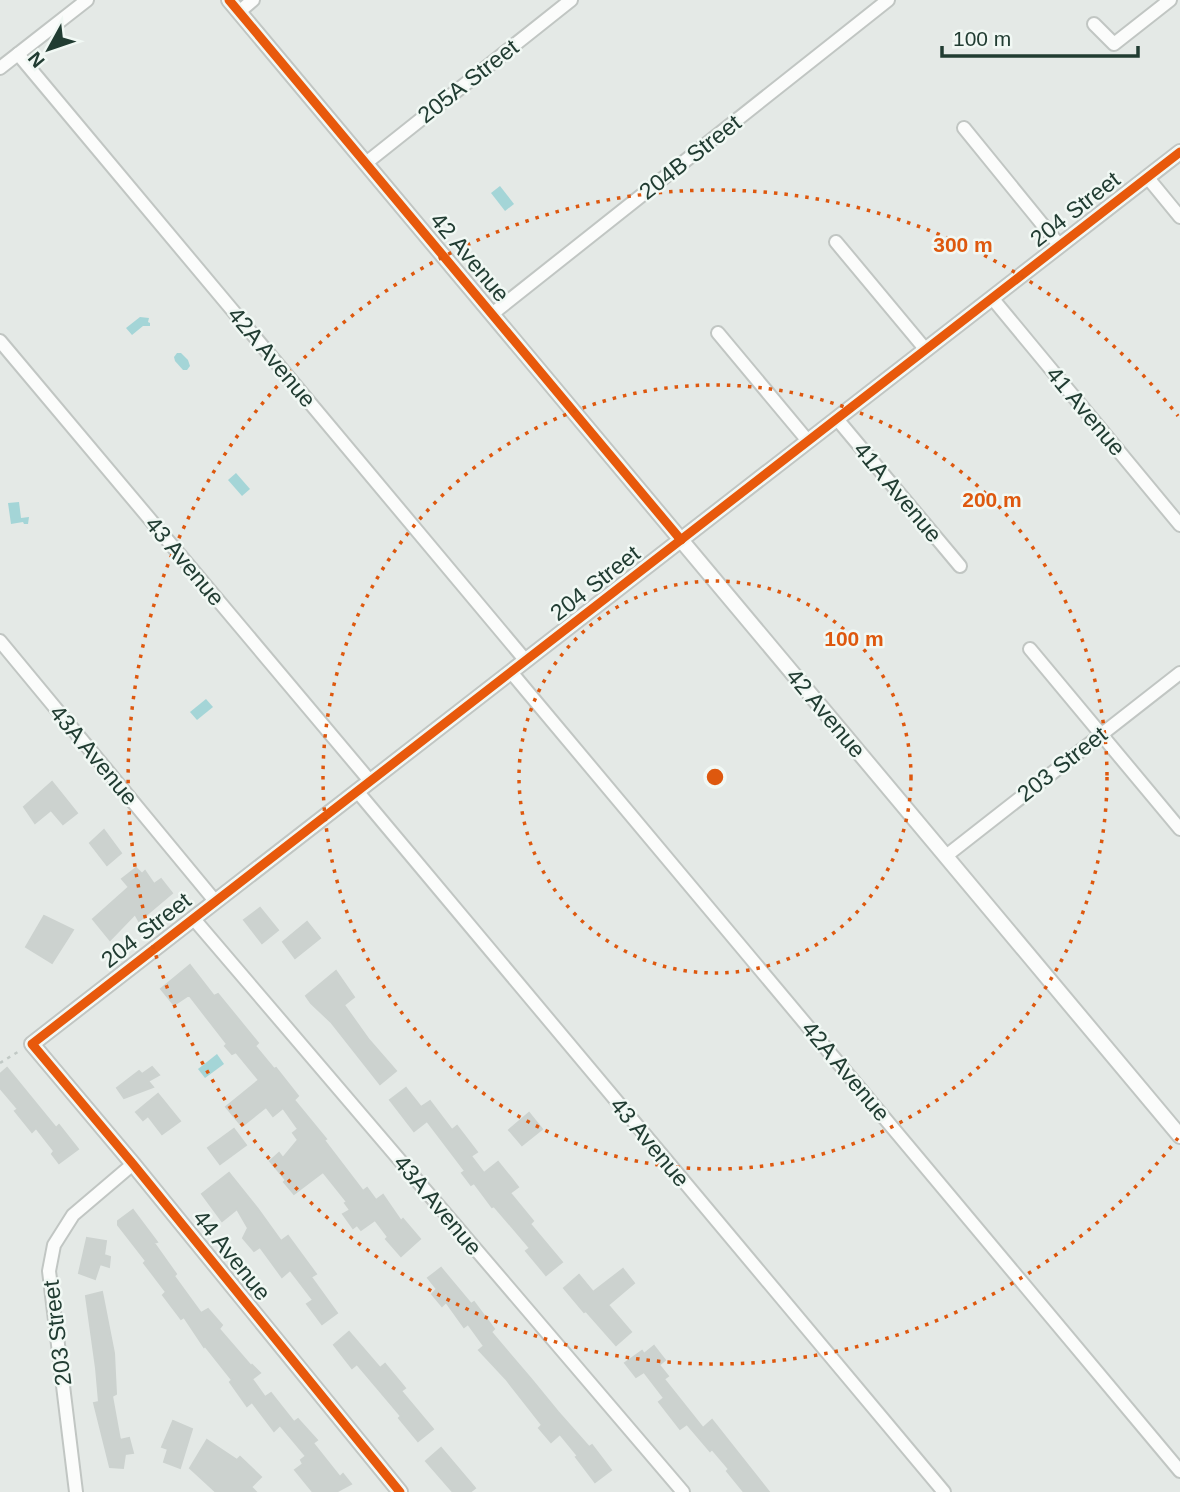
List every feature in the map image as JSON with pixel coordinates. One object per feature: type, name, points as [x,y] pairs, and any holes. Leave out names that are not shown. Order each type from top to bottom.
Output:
[{"type":"street","points":[[0,68],[87,0]]},
{"type":"street","points":[[234,6],[253,0]]},
{"type":"street","name":"205A Street","points":[[366,163],[571,0]]},
{"type":"street","name":"204B Street","points":[[492,314],[888,0]]},
{"type":"street","points":[[1094,24],[1114,44],[1170,0]]},
{"type":"street","name":"42 Avenue","points":[[234,6],[1180,1136]]},
{"type":"street","name":"42A Avenue","points":[[18,54],[526,661]]},
{"type":"street","points":[[964,128],[1060,246]]},
{"type":"street","name":"204 Street","points":[[32,1044],[1180,152]]},
{"type":"street","points":[[1147,178],[1180,217]]},
{"type":"street","points":[[836,243],[926,350]]},
{"type":"street","name":"41 Avenue","points":[[992,298],[1180,524]]},
{"type":"street","points":[[718,333],[808,441]]},
{"type":"street","name":"43 Avenue","points":[[0,341],[370,781]]},
{"type":"street","name":"41A Avenue","points":[[837,419],[960,566]]},
{"type":"street","name":"43A Avenue","points":[[0,641],[215,901]]},
{"type":"street","points":[[1030,649],[1180,830]]},
{"type":"street","name":"42A Avenue","points":[[512,672],[1180,1471]]},
{"type":"street","name":"203 Street","points":[[946,856],[1180,673]]},
{"type":"street","name":"43 Avenue","points":[[357,792],[944,1492]]},
{"type":"street","name":"43A Avenue","points":[[193,918],[683,1492]]},
{"type":"street","name":"44 Avenue","points":[[32,1044],[400,1492]]},
{"type":"street","name":"203 Street","points":[[76,1492],[49,1270],[54,1245],[73,1214],[133,1164]]},
{"type":"path","points":[[0,1063],[32,1044]]},
{"type":"water","points":[[500,186],[514,204],[505,211],[491,193]]},
{"type":"water","points":[[140,317],[149,318],[150,326],[143,326],[132,335],[126,328]]},
{"type":"water","points":[[177,353],[181,353],[188,360],[190,366],[187,370],[183,370],[175,361]]},
{"type":"water","points":[[236,473],[250,489],[242,496],[228,480]]},
{"type":"water","points":[[19,502],[21,518],[29,517],[28,524],[11,524],[8,503]]},
{"type":"water","points":[[206,699],[213,707],[197,720],[190,712]]},
{"type":"water","points":[[217,1054],[224,1064],[205,1078],[198,1069]]},
{"type":"building","points":[[52,782],[77,813],[63,824],[51,810],[35,823],[24,807]]},
{"type":"building","points":[[104,830],[121,853],[107,865],[90,843]]},
{"type":"building","points":[[136,868],[142,874],[145,871],[154,884],[161,879],[172,893],[139,921],[135,914],[110,940],[93,919],[129,887],[122,879]]},
{"type":"building","points":[[260,908],[278,930],[262,943],[244,920]]},
{"type":"building","points":[[44,916],[73,930],[52,963],[26,947]]},
{"type":"building","points":[[307,922],[320,938],[295,958],[283,942]]},
{"type":"building","points":[[190,965],[214,996],[218,994],[258,1043],[255,1046],[298,1096],[294,1100],[363,1191],[367,1188],[376,1200],[383,1195],[401,1221],[403,1219],[420,1239],[401,1256],[386,1239],[388,1237],[375,1220],[361,1230],[357,1225],[353,1228],[343,1214],[350,1210],[345,1203],[347,1202],[323,1172],[294,1194],[284,1182],[286,1180],[270,1161],[279,1153],[283,1158],[298,1140],[293,1133],[298,1129],[283,1108],[273,1116],[266,1107],[242,1126],[226,1107],[259,1080],[236,1052],[232,1054],[225,1046],[227,1044],[189,995],[174,1005],[161,989]]},
{"type":"building","points":[[336,971],[354,997],[344,1005],[396,1071],[380,1084],[331,1022],[306,996]]},
{"type":"building","points":[[152,1067],[159,1075],[148,1081],[153,1087],[124,1098],[117,1088],[139,1071],[142,1074]]},
{"type":"building","points":[[7,1068],[56,1128],[59,1125],[78,1149],[59,1163],[52,1154],[54,1151],[36,1128],[32,1132],[15,1111],[18,1109],[0,1088],[0,1074]]},
{"type":"building","points":[[406,1088],[421,1107],[430,1101],[452,1130],[457,1126],[477,1152],[471,1156],[484,1173],[498,1162],[518,1187],[510,1193],[533,1221],[530,1224],[562,1262],[546,1275],[526,1251],[530,1248],[474,1183],[471,1185],[462,1173],[465,1171],[427,1121],[414,1131],[390,1100]]},
{"type":"building","points":[[158,1094],[180,1121],[162,1134],[148,1116],[143,1120],[136,1112]]},
{"type":"building","points":[[529,1113],[542,1129],[522,1145],[509,1130]]},
{"type":"building","points":[[234,1129],[246,1145],[220,1164],[208,1148]]},
{"type":"building","points":[[229,1173],[281,1241],[288,1236],[316,1274],[311,1277],[337,1313],[322,1324],[307,1304],[313,1300],[290,1270],[282,1277],[260,1247],[254,1251],[243,1238],[248,1228],[237,1209],[222,1221],[202,1194]]},
{"type":"building","points":[[133,1210],[157,1242],[154,1243],[176,1274],[174,1276],[201,1313],[208,1309],[222,1325],[219,1329],[260,1373],[252,1379],[265,1397],[271,1393],[294,1422],[298,1419],[317,1440],[313,1443],[340,1477],[343,1474],[351,1484],[336,1492],[313,1492],[295,1470],[303,1464],[301,1460],[306,1456],[280,1425],[274,1431],[252,1402],[247,1406],[230,1382],[232,1380],[204,1347],[184,1317],[181,1319],[163,1295],[166,1292],[118,1225],[118,1221]]},
{"type":"building","points":[[87,1238],[106,1241],[104,1255],[110,1257],[109,1267],[100,1264],[95,1279],[79,1273]]},
{"type":"building","points":[[441,1268],[471,1304],[474,1302],[494,1329],[491,1332],[611,1470],[595,1482],[560,1434],[551,1442],[539,1428],[542,1425],[479,1350],[484,1346],[468,1324],[464,1327],[446,1302],[442,1306],[432,1294],[437,1289],[428,1278]]},
{"type":"building","points":[[623,1269],[634,1283],[608,1305],[631,1332],[616,1345],[564,1288],[579,1275],[593,1292]]},
{"type":"building","points":[[102,1292],[114,1353],[116,1394],[112,1396],[120,1440],[129,1438],[133,1453],[125,1454],[123,1468],[110,1467],[94,1403],[99,1402],[86,1296]]},
{"type":"building","points":[[349,1332],[380,1368],[385,1364],[405,1388],[401,1391],[433,1429],[418,1441],[399,1418],[401,1416],[357,1364],[352,1368],[334,1345]]},
{"type":"building","points":[[654,1346],[665,1360],[659,1365],[668,1376],[664,1379],[703,1428],[712,1420],[769,1492],[744,1492],[727,1471],[729,1469],[687,1424],[680,1429],[659,1402],[664,1398],[644,1372],[636,1377],[625,1363]]},
{"type":"building","points":[[173,1421],[192,1429],[180,1468],[164,1462],[168,1449],[162,1447]]},
{"type":"building","points":[[207,1440],[237,1460],[240,1457],[261,1477],[251,1487],[256,1492],[216,1492],[190,1468]]},
{"type":"building","points":[[441,1448],[475,1488],[470,1492],[453,1492],[426,1461]]},
{"type":"cycle path","points":[[229,0],[681,540]]},
{"type":"cycle path","points":[[400,1492],[32,1044],[1180,152]]}]
